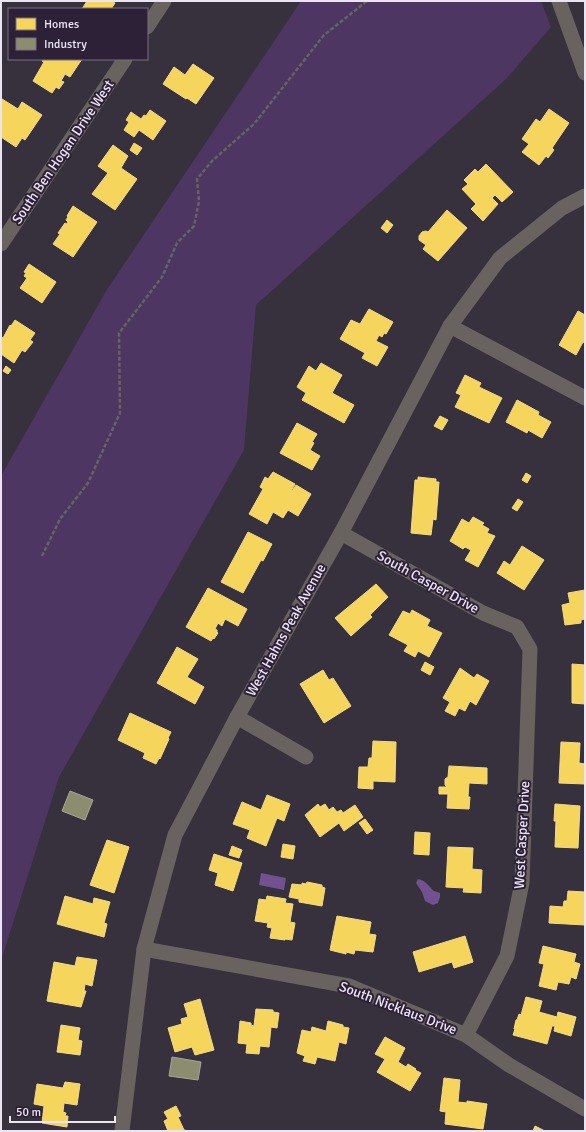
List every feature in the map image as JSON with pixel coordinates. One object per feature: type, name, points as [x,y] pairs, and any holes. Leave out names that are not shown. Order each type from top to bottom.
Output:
[{"type":"street","points":[[148,25],[164,1]]},
{"type":"street","points":[[559,1],[585,72]]},
{"type":"street","name":"South Ben Hogan Drive West","points":[[1,244],[124,60]]},
{"type":"street","name":"West Hahns Peak Avenue","points":[[122,1131],[144,949],[175,835],[237,718],[341,533],[450,326],[500,258],[562,208],[585,196]]},
{"type":"street","points":[[450,326],[585,398]]},
{"type":"street","name":"South Casper Drive","points":[[341,533],[483,613],[517,627]]},
{"type":"street","name":"West Casper Drive","points":[[466,1035],[507,956],[522,883],[530,649],[517,627]]},
{"type":"street","points":[[237,718],[306,757]]},
{"type":"street","name":"South Nicklaus Drive","points":[[144,949],[349,986],[466,1035],[509,1065],[585,1109]]},
{"type":"path","points":[[42,556],[60,519],[88,483],[120,413],[120,333],[162,277],[177,243],[194,226],[199,201],[197,179],[212,161],[254,124],[324,35],[367,1]]},
{"type":"shaded area","points":[[301,1],[541,1],[551,27],[506,79],[256,305],[244,450],[59,777],[1,961],[1,476],[106,291]]},
{"type":"shaded area","points":[[261,873],[286,878],[284,890],[259,885]]},
{"type":"shaded area","points":[[418,879],[425,882],[434,891],[440,893],[438,903],[433,905],[425,901],[422,892],[416,883]]},
{"type":"building: Homes","points":[[87,1],[111,1],[115,3],[112,8],[83,8]]},
{"type":"building: Homes","points":[[81,60],[70,77],[65,74],[61,81],[64,82],[59,89],[56,87],[52,93],[33,81],[44,62],[42,61]]},
{"type":"building: Homes","points":[[193,64],[214,78],[196,104],[163,84],[174,67],[185,75]]},
{"type":"building: Homes","points":[[2,99],[18,109],[22,102],[42,115],[25,140],[22,138],[16,147],[1,137]]},
{"type":"building: Homes","points":[[549,109],[569,123],[552,148],[554,150],[548,158],[546,156],[539,165],[522,152],[529,144],[522,139],[536,119],[540,122]]},
{"type":"building: Homes","points":[[150,110],[166,121],[153,140],[139,130],[134,137],[124,130],[129,122],[126,120],[131,112],[141,119],[144,115],[146,116]]},
{"type":"building: Homes","points":[[134,143],[142,148],[137,155],[130,150]]},
{"type":"building: Homes","points":[[113,145],[128,156],[121,168],[137,179],[115,210],[92,194],[108,173],[98,166]]},
{"type":"building: Homes","points":[[486,164],[513,192],[502,202],[495,195],[492,198],[498,204],[483,221],[471,209],[476,204],[462,189],[468,184],[464,180],[475,169],[478,172]]},
{"type":"building: Homes","points":[[73,206],[97,222],[73,257],[53,244],[65,223],[67,224],[67,216]]},
{"type":"building: Homes","points":[[447,210],[467,228],[438,261],[423,249],[426,245],[419,240],[419,236],[422,232],[428,232]]},
{"type":"building: Homes","points":[[387,220],[393,225],[387,233],[381,228]]},
{"type":"building: Homes","points":[[29,264],[56,282],[42,303],[20,288],[27,278],[24,276],[26,273],[24,272]]},
{"type":"building: Homes","points":[[369,309],[393,322],[386,334],[384,333],[382,337],[379,335],[376,341],[388,347],[377,366],[362,358],[365,353],[340,339],[351,320],[360,324]]},
{"type":"building: Homes","points":[[578,311],[585,315],[585,343],[583,342],[576,355],[559,345]]},
{"type":"building: Homes","points":[[15,320],[35,333],[30,340],[33,342],[25,352],[22,350],[14,363],[1,354],[1,337],[3,338],[10,325],[11,326]]},
{"type":"building: Homes","points":[[321,363],[342,375],[332,393],[354,405],[344,423],[302,400],[306,393],[297,387],[309,366],[316,371]]},
{"type":"building: Homes","points":[[6,366],[11,370],[8,374],[3,371]]},
{"type":"building: Homes","points":[[465,375],[481,383],[479,387],[502,398],[489,423],[455,407],[461,395],[456,393]]},
{"type":"building: Homes","points":[[517,400],[539,412],[538,415],[551,422],[542,438],[528,430],[527,433],[506,422]]},
{"type":"building: Homes","points":[[440,416],[448,420],[442,430],[434,426]]},
{"type":"building: Homes","points":[[297,423],[317,434],[312,442],[314,443],[310,450],[320,456],[312,470],[280,453]]},
{"type":"building: Homes","points":[[273,472],[295,484],[291,491],[296,485],[311,494],[298,516],[288,510],[283,518],[273,512],[267,524],[249,514],[263,489],[260,487],[265,477],[268,479]]},
{"type":"building: Homes","points":[[526,473],[531,476],[527,483],[522,480]]},
{"type":"building: Homes","points":[[418,477],[436,479],[436,482],[439,482],[436,520],[433,519],[431,535],[411,533],[415,480],[418,480]]},
{"type":"building: Homes","points":[[518,499],[523,502],[517,511],[512,508]]},
{"type":"building: Homes","points":[[473,517],[484,523],[482,525],[489,529],[487,533],[495,536],[478,567],[465,560],[471,550],[465,547],[463,549],[450,541],[462,519],[469,523]]},
{"type":"building: Homes","points":[[248,532],[272,544],[263,561],[261,560],[243,593],[221,582]]},
{"type":"building: Homes","points":[[522,546],[544,560],[524,590],[497,573],[504,561],[510,565]]},
{"type":"building: Homes","points":[[376,584],[388,597],[370,615],[372,617],[351,636],[335,618]]},
{"type":"building: Homes","points":[[208,588],[247,609],[238,626],[225,619],[222,626],[218,623],[215,629],[218,633],[211,641],[186,627]]},
{"type":"building: Homes","points":[[585,590],[585,619],[581,620],[581,623],[565,625],[562,605],[570,603],[568,593]]},
{"type":"building: Homes","points":[[412,610],[430,620],[427,626],[442,633],[429,657],[418,651],[415,657],[404,651],[408,645],[389,635],[403,611],[410,614]]},
{"type":"building: Homes","points":[[177,647],[198,659],[187,677],[204,687],[195,704],[157,683]]},
{"type":"building: Homes","points":[[425,662],[434,667],[430,675],[421,670]]},
{"type":"building: Homes","points":[[572,664],[585,665],[585,704],[572,703]]},
{"type":"building: Homes","points":[[460,668],[474,678],[477,674],[489,681],[476,705],[470,701],[465,711],[459,708],[455,716],[445,711],[450,702],[443,698]]},
{"type":"building: Homes","points":[[323,670],[329,680],[333,678],[351,706],[324,723],[300,684]]},
{"type":"building: Homes","points":[[130,713],[171,732],[160,759],[159,758],[156,764],[143,758],[145,753],[118,740]]},
{"type":"building: Homes","points":[[373,741],[396,742],[395,782],[373,781],[373,789],[358,788],[359,767],[368,767],[369,758],[372,758]]},
{"type":"building: Homes","points":[[561,742],[580,743],[579,763],[585,764],[585,784],[559,783]]},
{"type":"building: Homes","points":[[449,766],[487,768],[487,784],[469,783],[469,809],[447,808],[448,794],[439,794],[439,787],[447,787],[445,785],[445,779],[448,777]]},
{"type":"building: Homes","points":[[267,795],[290,804],[284,821],[277,818],[266,846],[247,838],[250,830],[233,824],[242,802],[261,810]]},
{"type":"building: Homes","points":[[318,804],[320,807],[325,804],[329,810],[333,807],[337,812],[341,810],[343,813],[355,805],[363,817],[344,831],[339,823],[320,837],[305,815]]},
{"type":"building: Homes","points":[[555,804],[580,806],[578,848],[555,847]]},
{"type":"building: Homes","points":[[365,819],[373,830],[367,834],[359,823]]},
{"type":"building: Homes","points":[[415,832],[430,833],[429,855],[414,854]]},
{"type":"building: Homes","points":[[107,840],[129,847],[114,893],[90,885]]},
{"type":"building: Homes","points":[[283,844],[295,846],[293,859],[281,857]]},
{"type":"building: Homes","points":[[232,846],[242,850],[239,858],[229,855]]},
{"type":"building: Homes","points":[[448,847],[473,848],[472,869],[482,870],[481,893],[463,892],[464,888],[446,887]]},
{"type":"building: Homes","points":[[214,854],[242,863],[233,891],[215,885],[218,873],[209,870]]},
{"type":"building: Homes","points":[[307,882],[322,885],[322,887],[325,888],[322,906],[299,902],[299,899],[289,897],[292,884],[302,885],[302,883],[306,884]]},
{"type":"building: Homes","points":[[568,891],[585,892],[585,925],[549,923],[550,906],[563,907],[564,901],[567,901]]},
{"type":"building: Homes","points":[[65,896],[93,904],[94,898],[110,902],[104,923],[107,924],[104,937],[57,924]]},
{"type":"building: Homes","points":[[267,896],[286,899],[285,903],[293,904],[290,922],[295,923],[292,940],[270,938],[272,928],[267,927],[268,923],[255,921],[259,899],[266,900]]},
{"type":"building: Homes","points":[[337,916],[371,922],[369,934],[376,935],[373,952],[355,950],[354,954],[346,952],[346,954],[330,950]]},
{"type":"building: Homes","points":[[465,936],[473,962],[454,968],[452,962],[419,972],[413,952]]},
{"type":"building: Homes","points":[[543,946],[576,954],[574,962],[580,964],[576,979],[571,977],[569,984],[558,982],[556,990],[539,986],[544,964],[539,963]]},
{"type":"building: Homes","points":[[77,957],[97,960],[92,986],[85,984],[84,991],[86,991],[81,1007],[47,1001],[54,962],[75,966]]},
{"type":"building: Homes","points":[[526,997],[542,1001],[539,1012],[557,1017],[558,1012],[576,1017],[571,1036],[554,1031],[555,1026],[552,1026],[547,1044],[513,1035],[516,1020],[519,1014],[521,1015]]},
{"type":"building: Homes","points":[[200,999],[214,1050],[195,1055],[192,1047],[175,1052],[168,1028],[182,1024],[181,1019],[188,1017],[184,1004]]},
{"type":"building: Homes","points":[[256,1009],[273,1010],[273,1012],[279,1013],[277,1028],[271,1027],[269,1047],[260,1046],[259,1054],[246,1053],[247,1044],[238,1043],[240,1021],[251,1023],[251,1025],[254,1026]]},
{"type":"building: Homes","points":[[328,1021],[349,1028],[346,1044],[339,1042],[335,1061],[317,1057],[315,1064],[303,1061],[305,1056],[297,1053],[302,1030],[311,1032],[312,1027],[326,1031]]},
{"type":"building: Homes","points":[[61,1025],[80,1028],[78,1040],[82,1041],[80,1055],[57,1052]]},
{"type":"building: Homes","points":[[385,1037],[405,1048],[398,1062],[406,1067],[408,1064],[421,1073],[410,1091],[377,1072],[385,1059],[375,1054]]},
{"type":"building: Homes","points":[[444,1078],[460,1080],[458,1102],[467,1103],[467,1101],[487,1104],[483,1129],[445,1124],[446,1112],[440,1111]]},
{"type":"building: Homes","points":[[65,1082],[80,1084],[77,1105],[64,1103],[63,1112],[66,1113],[65,1116],[68,1116],[67,1127],[42,1123],[44,1106],[34,1104],[37,1084],[63,1088]]},
{"type":"building: Homes","points":[[176,1106],[181,1116],[178,1117],[184,1130],[189,1131],[168,1131],[164,1121],[168,1119],[164,1112]]},
{"type":"building: Homes","points":[[535,1126],[545,1131],[533,1131]]},
{"type":"building: Industry","points":[[70,791],[93,800],[85,820],[62,811]]},
{"type":"building: Industry","points":[[172,1057],[201,1062],[198,1080],[169,1076]]}]
